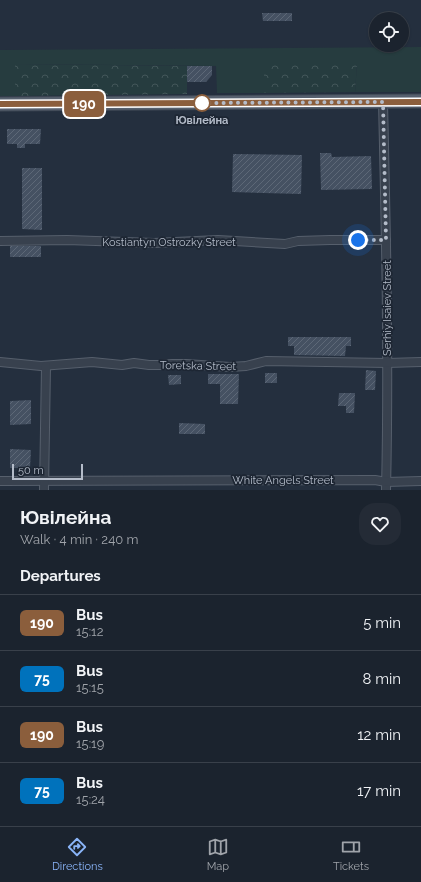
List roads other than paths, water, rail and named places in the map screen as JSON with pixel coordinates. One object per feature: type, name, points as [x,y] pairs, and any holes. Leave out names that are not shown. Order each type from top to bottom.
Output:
[{"type":"main road","points":[[0,104],[421,102]]},
{"type":"street","name":"Serhiy Isaiev Street","points":[[383,102],[388,423],[386,486]]},
{"type":"street","name":"Kostiantyn Ostrozky Street","points":[[0,241],[66,240],[154,243],[218,240],[285,244],[298,241],[386,240]]},
{"type":"street","name":"Toretska Street","points":[[0,362],[46,366],[92,362],[122,365],[134,363],[149,365],[186,364],[230,367],[246,366],[266,361],[387,363],[421,362]]},
{"type":"street","points":[[44,490],[46,366]]},
{"type":"street","name":"White Angels Street","points":[[0,481],[375,480],[386,486],[421,481]]},
{"type":"place","name":"Ювілейна","points":[[202,103]]}]
